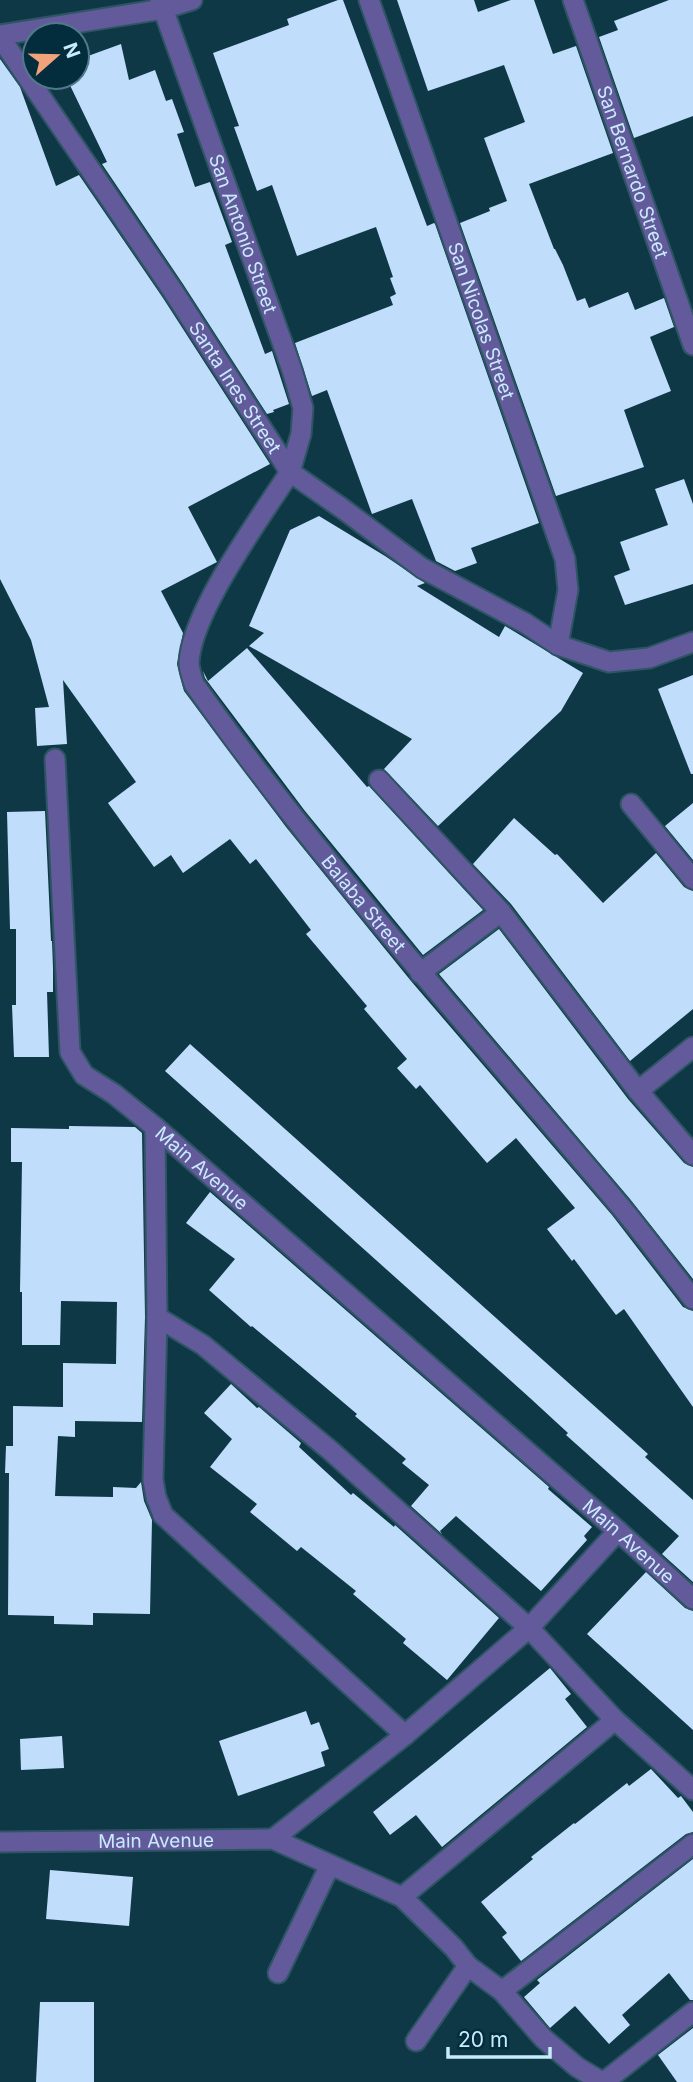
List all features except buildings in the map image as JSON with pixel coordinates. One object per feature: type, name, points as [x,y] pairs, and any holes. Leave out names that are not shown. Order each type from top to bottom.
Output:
[{"type":"street","points":[[0,36],[192,0]]},
{"type":"street","name":"San Nicolas Street","points":[[369,0],[565,559],[568,590],[558,645]]},
{"type":"street","name":"San Bernardo Street","points":[[573,0],[693,345]]},
{"type":"street","name":"San Antonio Street","points":[[161,5],[292,370],[303,408],[301,434],[290,472]]},
{"type":"street","name":"Santa Ines Street","points":[[0,36],[173,292],[290,472],[422,568],[525,623],[558,645],[609,662],[649,659],[693,642]]},
{"type":"street","name":"Balaba Street","points":[[290,472],[211,599],[194,635],[188,665],[194,684],[344,881],[623,1209],[693,1299]]},
{"type":"street","points":[[55,759],[70,1052],[84,1075],[114,1094],[155,1127]]},
{"type":"street","points":[[379,780],[501,912],[638,1091],[693,1155]]},
{"type":"street","points":[[631,804],[693,879]]},
{"type":"street","points":[[420,973],[501,912]]},
{"type":"street","points":[[638,1091],[693,1047]]},
{"type":"street","name":"Main Avenue","points":[[155,1127],[157,1317],[153,1480],[163,1515],[405,1735]]},
{"type":"street","name":"Main Avenue","points":[[155,1127],[693,1599]]},
{"type":"street","points":[[157,1317],[203,1345],[331,1451],[529,1628],[615,1720],[693,1790]]},
{"type":"street","points":[[273,1839],[405,1735],[529,1628],[618,1531]]},
{"type":"street","points":[[402,1897],[615,1720]]},
{"type":"street","name":"Main Avenue","points":[[0,1842],[273,1839],[402,1897],[454,1948],[468,1966],[502,1991],[543,2038],[577,2067],[603,2082]]},
{"type":"street","points":[[502,1991],[693,1844]]},
{"type":"street","points":[[278,1973],[330,1865]]},
{"type":"street","points":[[416,2041],[468,1966]]},
{"type":"street","points":[[603,2082],[693,2012]]}]
